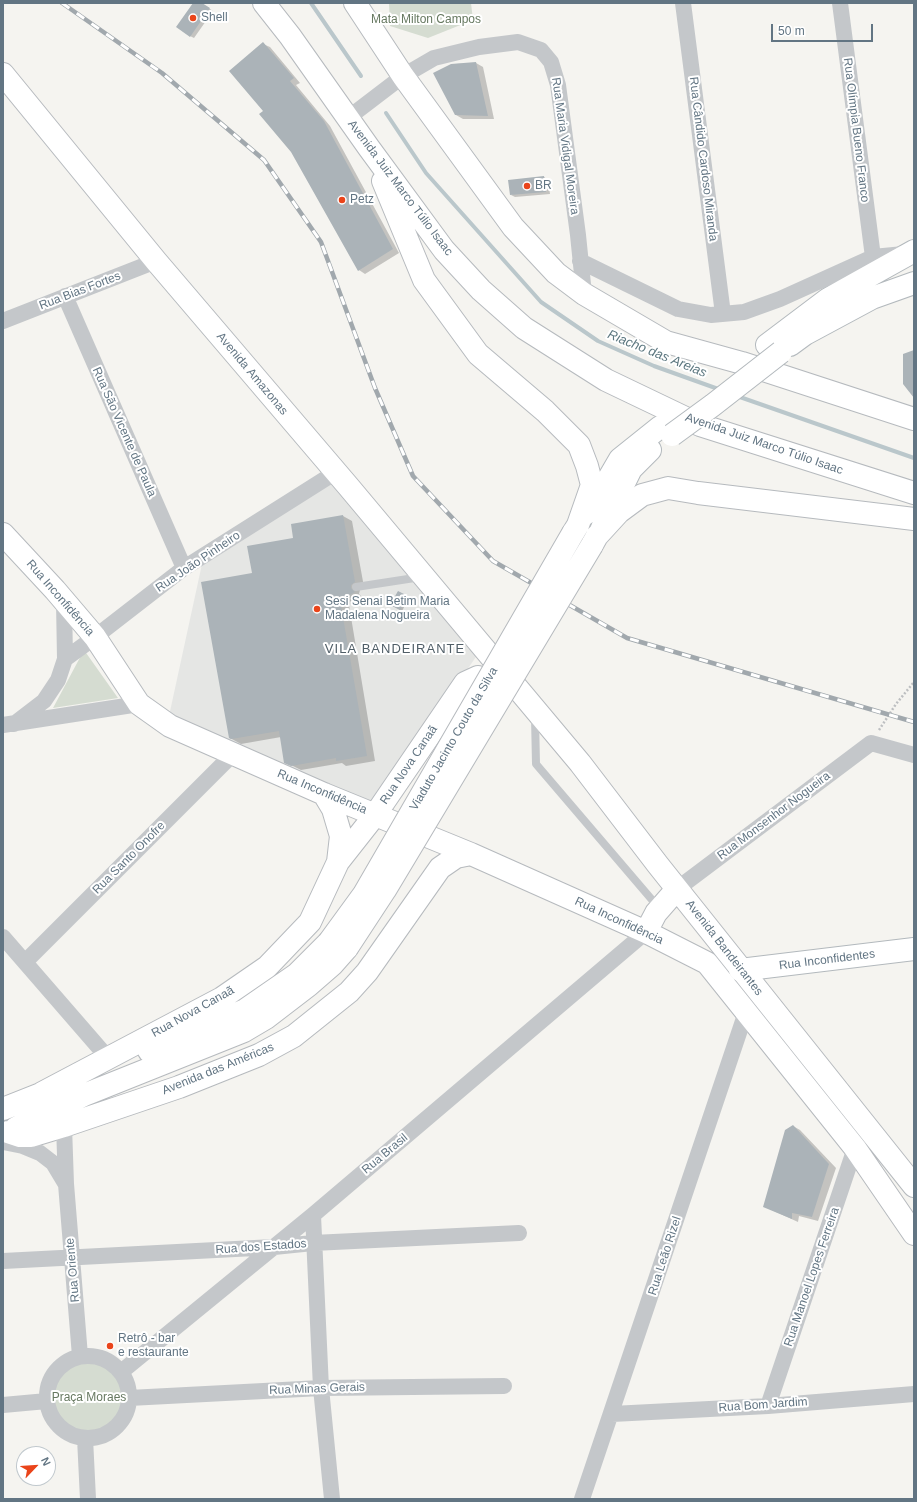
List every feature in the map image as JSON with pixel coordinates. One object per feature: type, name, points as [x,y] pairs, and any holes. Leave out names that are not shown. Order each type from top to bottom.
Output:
[{"type":"main road","name":"Avenida Juiz Marco Túlio Isaac","points":[[264,3],[290,36],[369,148],[444,250],[482,290],[524,328],[606,380],[700,424],[914,493]]},
{"type":"main road","points":[[355,3],[403,76],[513,227],[556,273],[584,294],[666,342],[742,363],[914,419]]},
{"type":"main road","name":"Avenida Amazonas","points":[[3,74],[156,261],[504,672]]},
{"type":"main road","points":[[369,148],[424,280],[478,354],[545,411],[579,444],[592,485],[575,529]]},
{"type":"main road","points":[[666,431],[774,348],[828,299],[910,253]]},
{"type":"main road","points":[[774,348],[805,334],[872,298],[914,283]]},
{"type":"main road","name":"Viaduto Jacinto Couto da Silva","points":[[338,945],[364,894],[575,529],[599,495],[620,458],[666,431]]},
{"type":"main road","name":"Viaduto Jacinto Couto da Silva","points":[[338,945],[385,890],[595,541],[631,469],[666,431]]},
{"type":"main road","points":[[595,541],[619,512],[642,495],[668,488],[698,493],[914,519]]},
{"type":"main road","name":"Rua Inconfidência","points":[[3,534],[64,601],[95,638],[139,704],[170,726],[324,794],[471,854],[646,932],[707,963]]},
{"type":"main road","name":"Avenida Bandeirantes","points":[[504,672],[580,763],[740,970],[910,1179],[914,1186]]},
{"type":"main road","name":"Rua Nova Canaã","points":[[42,1093],[222,998],[267,967],[310,922],[338,862],[375,815],[465,682],[478,678],[500,686],[532,706]]},
{"type":"main road","points":[[324,794],[333,809],[341,836],[338,862]]},
{"type":"main road","name":"Avenida das Américas","points":[[5,1136],[30,1136],[64,1126],[186,1084],[259,1055],[294,1036],[349,992],[367,972],[440,868],[456,857],[471,854]]},
{"type":"main road","points":[[646,932],[659,909],[678,889]]},
{"type":"main road","points":[[3,1109],[246,1010],[338,945]]},
{"type":"main road","name":"Avenida das Américas","points":[[5,1136],[84,1095],[244,1030],[266,1018],[332,965],[338,945]]},
{"type":"main road","name":"Rua Inconfidentes","points":[[740,970],[914,950]]},
{"type":"main road","name":"Avenida Bandeirantes","points":[[707,963],[855,1148],[914,1234]]},
{"type":"street","name":"Rua Cândido Cardoso Miranda","points":[[683,3],[723,314]]},
{"type":"street","name":"Rua Olímpia Bueno Franco","points":[[840,3],[873,257]]},
{"type":"street","name":"Rua Maria Vidigal Moreira","points":[[348,118],[403,76],[434,58],[479,47],[518,42],[541,50],[551,62],[558,85],[578,236],[584,294]]},
{"type":"street","points":[[580,261],[678,310],[711,315],[744,312],[780,299],[873,257],[910,253]]},
{"type":"street","name":"Rua Bias Fortes","points":[[3,321],[156,261]]},
{"type":"street","name":"Rua São Vicente de Paula","points":[[65,296],[184,568]]},
{"type":"street","name":"Rua João Pinheiro","points":[[65,659],[95,638],[184,568],[336,472]]},
{"type":"street","points":[[9,724],[44,701],[58,680],[65,659],[64,601]]},
{"type":"street","points":[[9,724],[139,704]]},
{"type":"street","points":[[871,742],[914,755]]},
{"type":"street","name":"Rua Monsenhor Nogueira","points":[[678,889],[871,742]]},
{"type":"street","name":"Rua Santo Onofre","points":[[25,962],[233,754]]},
{"type":"street","name":"Rua Brasil","points":[[121,1372],[313,1215],[646,932]]},
{"type":"street","points":[[3,936],[108,1058]]},
{"type":"street","name":"Rua Leão Rizel","points":[[582,1499],[612,1414],[746,1012]]},
{"type":"street","name":"Rua Oriente","points":[[64,1126],[66,1184],[80,1356]]},
{"type":"street","name":"Rua Oriente","points":[[5,1136],[40,1153],[54,1163],[66,1184]]},
{"type":"street","name":"Rua Manoel Lopes Ferreira","points":[[768,1406],[855,1148]]},
{"type":"street","points":[[313,1215],[313,1243],[321,1388],[332,1499]]},
{"type":"street","name":"Rua dos Estados","points":[[3,1261],[519,1233]]},
{"type":"street","points":[[80,1356],[92,1356],[103,1358],[113,1364],[121,1372],[126,1380],[129,1398],[127,1411],[121,1423],[111,1432],[99,1437],[85,1438],[71,1435],[59,1427],[51,1415],[47,1401],[48,1389],[52,1377],[59,1368],[69,1360],[80,1356]]},
{"type":"street","name":"Rua Minas Gerais","points":[[129,1398],[321,1388],[504,1386]]},
{"type":"street","name":"Rua Bom Jardim","points":[[612,1414],[768,1406],[914,1394]]},
{"type":"street","points":[[3,1405],[47,1401]]},
{"type":"street","points":[[85,1438],[88,1499]]},
{"type":"lane","points":[[356,587],[424,577]]},
{"type":"lane","points":[[532,706],[536,764],[659,909]]},
{"type":"path","points":[[871,742],[896,704],[914,682]]},
{"type":"shaded area","name":"Sesi Senai Betim Maria Madalena Nogueira","points":[[333,479],[478,654],[370,809],[169,716],[202,564]]},
{"type":"green space","name":"Mata Milton Campos","points":[[389,3],[471,3],[473,20],[428,38],[390,26]]},
{"type":"green space","points":[[84,650],[118,698],[53,708]]},
{"type":"green space","name":"Praça Moraes","points":[[81,1362],[95,1362],[102,1364],[114,1372],[122,1384],[124,1398],[122,1412],[114,1424],[102,1432],[95,1434],[81,1434],[74,1432],[62,1424],[54,1412],[52,1405],[52,1391],[54,1384],[62,1372],[74,1364]]},
{"type":"building","name":"Shell","points":[[193,3],[202,3],[210,8],[190,37],[176,27]]},
{"type":"building","points":[[263,42],[294,78],[290,81],[324,121],[393,249],[358,271],[291,152],[259,114],[263,111],[229,71]]},
{"type":"building","points":[[476,62],[488,116],[455,115],[433,73],[451,64]]},
{"type":"building","name":"BR","points":[[544,176],[546,192],[510,195],[508,180]]},
{"type":"building","points":[[914,350],[914,398],[903,384],[903,354]]},
{"type":"building","points":[[343,515],[355,582],[351,585],[351,588],[355,592],[340,600],[367,756],[336,761],[336,758],[291,766],[284,763],[279,731],[231,739],[229,738],[201,582],[252,573],[247,546],[293,538],[291,524]]},
{"type":"building","points":[[398,591],[408,596],[400,610],[390,605]]},
{"type":"building","points":[[793,1125],[829,1164],[812,1217],[792,1213],[792,1219],[763,1207],[785,1130]]},
{"type":"waterway","name":"Riacho das Areias","points":[[311,3],[361,76]]},
{"type":"waterway","name":"Riacho das Areias","points":[[386,113],[426,173],[541,302],[598,341],[654,366],[721,390]]},
{"type":"waterway","name":"Riacho das Areias","points":[[737,396],[914,458]]},
{"type":"railway","points":[[62,3],[162,73],[264,160],[321,242],[375,388],[413,476],[493,561],[627,638],[914,722]]},
{"type":"place","name":"Shell","points":[[193,18]]},
{"type":"place","name":"BR","points":[[527,186]]},
{"type":"place","name":"Petz","points":[[342,200]]},
{"type":"place","name":"Sesi Senai Betim Maria Madalena Nogueira","points":[[317,609]]},
{"type":"place","name":"Retrô - bar e restaurante","points":[[110,1346]]},
{"type":"district","name":"VILA BANDEIRANTE","points":[[395,649]]}]
